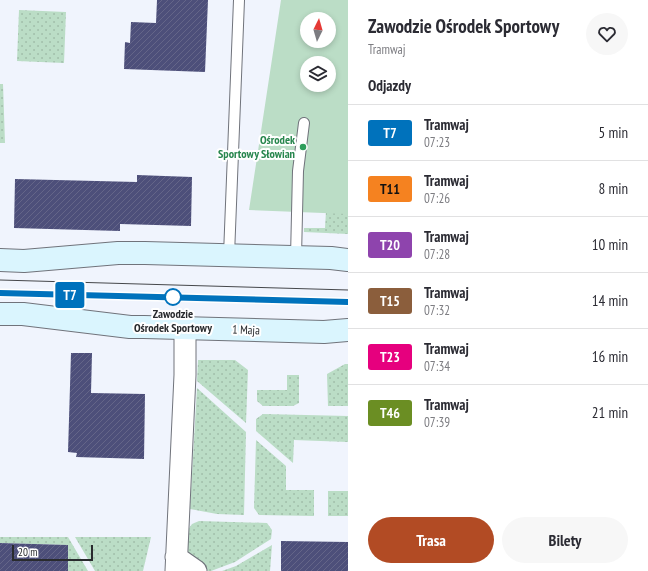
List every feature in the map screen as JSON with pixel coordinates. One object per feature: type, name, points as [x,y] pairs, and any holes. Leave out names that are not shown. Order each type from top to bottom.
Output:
[{"type":"street","points":[[0,260],[24,261],[118,253],[331,258],[348,260]]},
{"type":"street","name":"1 Maja","points":[[0,314],[23,314],[130,327],[324,332],[348,330]]},
{"type":"street","points":[[185,328],[176,564],[196,571]]},
{"type":"lane","points":[[229,255],[239,0]]},
{"type":"lane","points":[[296,257],[298,171],[304,123]]},
{"type":"green space","name":"Ośrodek Sportowy Słowian","points":[[281,0],[348,0],[348,214],[249,210]]},
{"type":"green space","points":[[19,10],[66,12],[64,63],[17,61]]},
{"type":"green space","points":[[0,84],[3,84],[5,143],[0,143]]},
{"type":"green space","points":[[326,211],[348,212],[348,234],[304,232],[304,228],[325,228]]},
{"type":"green space","points":[[198,360],[235,360],[248,370],[246,423],[197,381]]},
{"type":"green space","points":[[345,364],[348,364],[348,406],[328,406],[327,374]]},
{"type":"green space","points":[[287,375],[299,375],[299,403],[293,406],[263,406],[257,401],[257,390],[287,390]]},
{"type":"green space","points":[[197,388],[246,432],[244,515],[217,514],[190,509]]},
{"type":"green space","points":[[263,414],[348,416],[348,442],[294,440],[293,463],[256,431],[256,419]]},
{"type":"green space","points":[[256,440],[286,466],[286,490],[314,490],[314,516],[259,515],[254,508]]},
{"type":"green space","points":[[328,491],[348,491],[348,516],[328,516]]},
{"type":"green space","points":[[199,521],[267,523],[272,530],[271,539],[235,562],[208,571],[187,551],[188,530],[192,524]]},
{"type":"green space","points":[[0,537],[68,537],[88,571],[68,571],[68,545],[0,543]]},
{"type":"green space","points":[[75,537],[151,537],[143,571],[95,571]]},
{"type":"green space","points":[[272,545],[270,571],[222,571],[236,566]]},
{"type":"building","points":[[157,0],[208,0],[205,72],[124,69],[125,42],[130,43],[131,22],[156,23]]},
{"type":"building","points":[[137,175],[192,177],[191,226],[120,224],[120,231],[14,228],[15,179],[137,182]]},
{"type":"building","points":[[71,353],[92,353],[91,393],[145,394],[144,459],[76,457],[77,453],[68,452]]},
{"type":"building","points":[[281,541],[348,542],[348,571],[281,571]]},
{"type":"building","points":[[0,543],[68,545],[68,571],[0,571]]},
{"type":"tram line","points":[[0,280],[348,290]]},
{"type":"tram line","points":[[0,293],[348,302]]},
{"type":"tram line","name":"T7","points":[[0,293],[348,302]]},
{"type":"place","name":"Ośrodek Sportowy Słowian","points":[[303,147]]},
{"type":"place","name":"Zawodzie Ośrodek Sportowy","points":[[173,297]]}]
